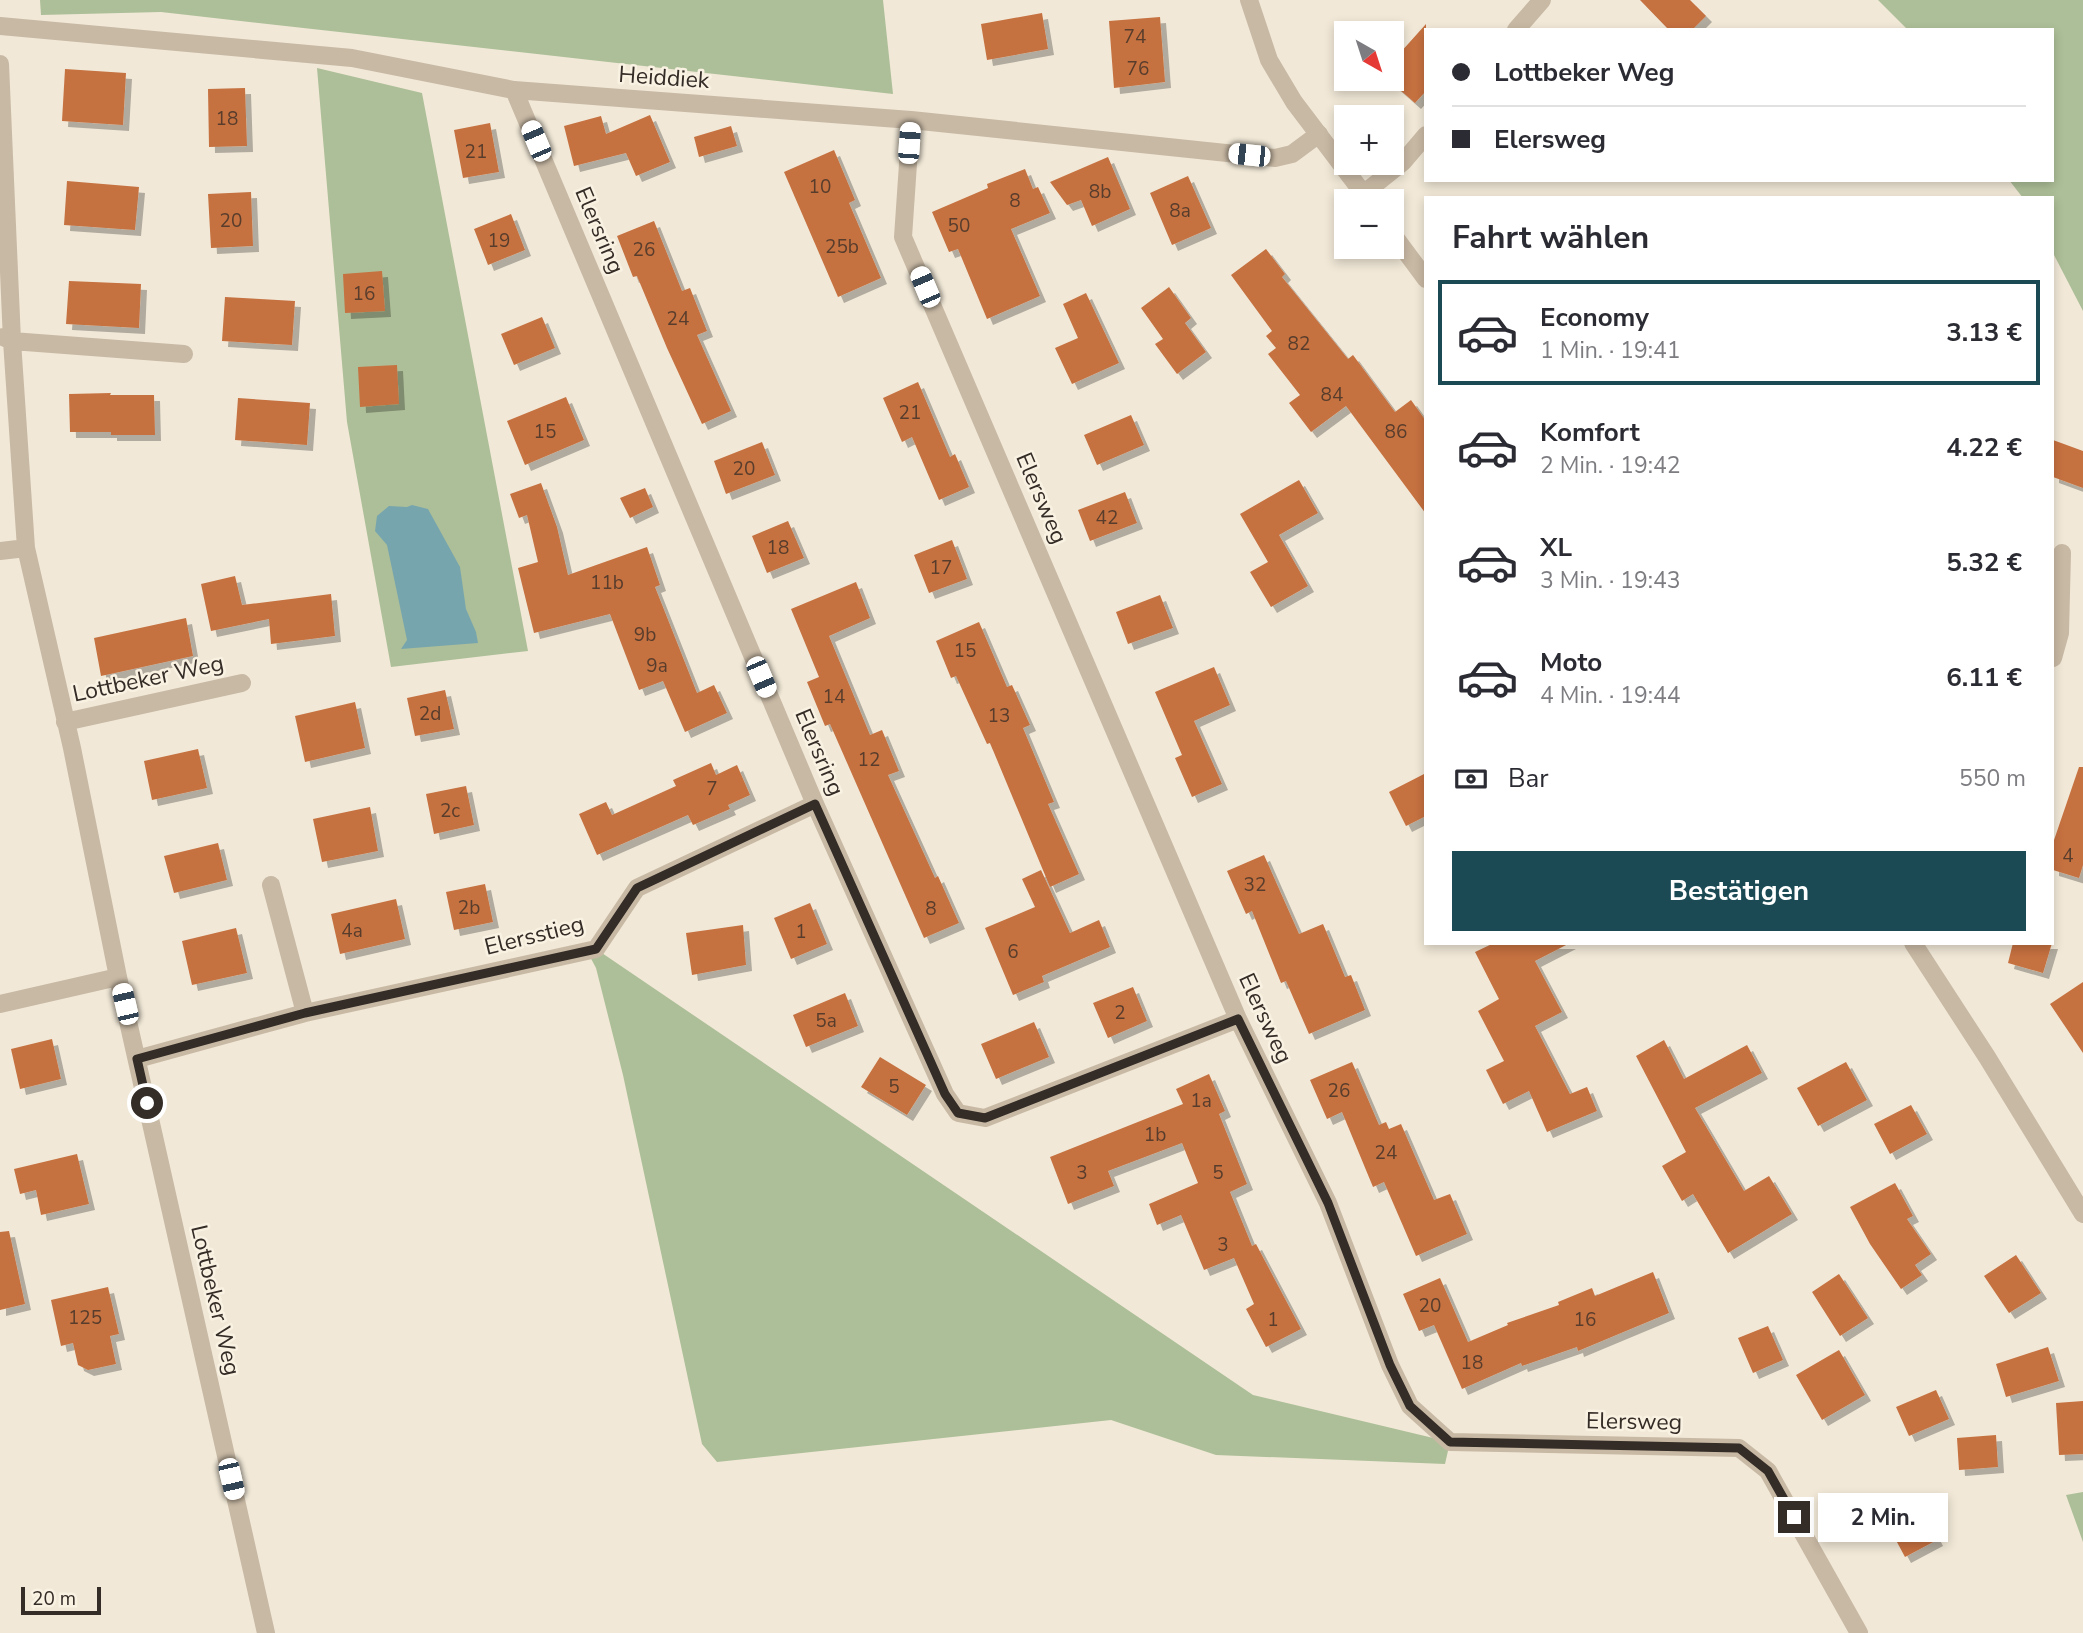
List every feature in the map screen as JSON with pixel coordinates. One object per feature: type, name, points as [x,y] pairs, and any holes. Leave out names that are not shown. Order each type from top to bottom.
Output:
[{"type":"street","points":[[1249,0],[1269,60],[1294,102],[1360,189]]},
{"type":"street","points":[[1518,28],[1542,0]]},
{"type":"street","name":"Heiddiek","points":[[0,26],[352,58],[514,90],[911,120],[1275,158],[1292,153],[1320,134]]},
{"type":"street","name":"Lottbeker Weg","points":[[0,64],[6,338],[26,548],[118,977],[266,1633]]},
{"type":"street","name":"Elersring","points":[[514,90],[815,804],[945,1094],[958,1113],[985,1118],[1238,1019]]},
{"type":"street","name":"Elersweg","points":[[911,120],[903,237],[1238,1019],[1328,1203],[1390,1365],[1410,1406],[1450,1442],[1739,1448],[1768,1471],[1859,1633]]},
{"type":"street","points":[[1374,189],[1424,137]]},
{"type":"street","points":[[1404,249],[1424,276]]},
{"type":"street","points":[[6,338],[184,354]]},
{"type":"street","points":[[0,551],[26,548]]},
{"type":"street","points":[[2054,654],[2060,633],[2062,553]]},
{"type":"street","name":"Lottbeker Weg","points":[[65,722],[242,683]]},
{"type":"street","name":"Elersstieg","points":[[137,1059],[305,1013],[596,949],[637,888],[815,804]]},
{"type":"street","points":[[271,885],[305,1013]]},
{"type":"street","points":[[1914,945],[2083,1214]]},
{"type":"street","points":[[0,1004],[118,977]]},
{"type":"green space","points":[[40,0],[883,0],[893,94],[161,12],[41,15]]},
{"type":"green space","points":[[1878,0],[2083,0],[2083,311],[2054,255],[2054,196],[2021,196],[2011,182],[2054,182],[2054,28],[1906,28]]},
{"type":"green space","points":[[317,68],[422,93],[528,651],[391,667],[347,422]]},
{"type":"green space","points":[[596,949],[1253,1395],[1450,1442],[1445,1464],[1216,1455],[1111,1420],[717,1462],[702,1444],[623,1075],[596,968],[587,951]]},
{"type":"green space","points":[[2083,1492],[2083,1542],[2066,1495]]},
{"type":"water","points":[[412,505],[428,509],[460,567],[466,609],[478,643],[401,649],[407,640],[387,545],[375,531],[377,516],[389,506]]},
{"type":"building","points":[[1640,0],[1690,0],[1706,16],[1694,28],[1667,28]]},
{"type":"building","points":[[1042,13],[1048,49],[987,60],[981,24]]},
{"type":"building","points":[[1160,17],[1165,82],[1114,88],[1109,21]]},
{"type":"building","points":[[1426,24],[1424,93],[1415,103],[1401,91],[1404,91],[1404,49]]},
{"type":"building","points":[[65,69],[126,73],[123,125],[62,121]]},
{"type":"building","points":[[245,88],[247,146],[209,147],[208,89]]},
{"type":"building","points":[[650,115],[670,162],[636,176],[626,153],[574,166],[564,126],[601,116],[606,134]]},
{"type":"building","points":[[490,123],[499,172],[463,178],[454,130]]},
{"type":"building","points":[[731,126],[737,146],[699,157],[694,137]]},
{"type":"building","points":[[834,150],[855,200],[849,203],[881,278],[838,297],[784,172]]},
{"type":"building","points":[[1108,157],[1130,209],[1092,226],[1081,200],[1067,205],[1050,182]]},
{"type":"building","points":[[1025,169],[1033,189],[1038,187],[1050,213],[1011,229],[1040,296],[987,319],[958,249],[949,252],[932,212],[988,188],[987,184]]},
{"type":"building","points":[[1188,176],[1211,228],[1172,245],[1150,193]]},
{"type":"building","points":[[67,181],[139,187],[135,230],[64,225]]},
{"type":"building","points":[[251,192],[253,246],[211,248],[208,194]]},
{"type":"building","points":[[511,214],[525,250],[488,265],[474,229]]},
{"type":"building","points":[[654,221],[682,291],[690,288],[707,331],[697,335],[731,411],[702,424],[637,276],[633,277],[617,236]]},
{"type":"building","points":[[1266,249],[1285,274],[1282,277],[1348,359],[1353,355],[1395,412],[1411,400],[1424,418],[1424,511],[1346,406],[1311,432],[1289,403],[1300,395],[1268,354],[1276,348],[1266,336],[1272,331],[1231,275]]},
{"type":"building","points":[[382,271],[385,311],[345,313],[343,274]]},
{"type":"building","points":[[69,281],[141,284],[139,328],[66,324]]},
{"type":"building","points":[[1169,287],[1191,318],[1185,323],[1206,352],[1177,374],[1155,344],[1163,339],[1141,308]]},
{"type":"building","points":[[1086,293],[1119,363],[1072,384],[1055,348],[1078,338],[1063,304]]},
{"type":"building","points":[[225,297],[295,301],[292,345],[222,341]]},
{"type":"building","points":[[542,317],[555,348],[514,365],[501,334]]},
{"type":"building","points":[[397,365],[399,404],[360,407],[358,367]]},
{"type":"building","points":[[918,382],[950,457],[955,454],[969,487],[939,500],[912,437],[902,442],[883,398]]},
{"type":"building","points":[[111,393],[110,395],[154,395],[155,435],[70,432],[69,394]]},
{"type":"building","points":[[566,397],[584,440],[525,465],[507,421]]},
{"type":"building","points":[[238,398],[310,403],[307,445],[235,440]]},
{"type":"building","points":[[1131,415],[1144,445],[1097,465],[1084,435]]},
{"type":"building","points":[[2054,440],[2083,451],[2083,488],[2054,477]]},
{"type":"building","points":[[762,442],[775,475],[726,494],[714,461]]},
{"type":"building","points":[[1299,480],[1318,513],[1279,535],[1308,586],[1271,607],[1250,572],[1268,562],[1240,514]]},
{"type":"building","points":[[541,483],[557,527],[568,575],[647,547],[660,585],[655,587],[697,693],[714,685],[727,713],[685,732],[663,681],[639,690],[610,614],[534,633],[518,568],[538,562],[527,515],[519,518],[510,494]]},
{"type":"building","points":[[645,488],[653,507],[630,518],[620,498]]},
{"type":"building","points":[[1125,492],[1137,523],[1090,541],[1078,510]]},
{"type":"building","points":[[788,521],[804,558],[767,573],[752,536]]},
{"type":"building","points":[[952,540],[967,579],[929,593],[914,555]]},
{"type":"building","points":[[235,576],[242,605],[331,594],[335,636],[271,644],[269,619],[211,631],[201,584]]},
{"type":"building","points":[[856,582],[870,618],[829,636],[870,735],[882,730],[899,771],[888,775],[935,878],[938,876],[959,923],[924,938],[830,724],[825,726],[807,682],[819,677],[791,609]]},
{"type":"building","points":[[1160,595],[1173,628],[1128,644],[1116,612]]},
{"type":"building","points":[[186,618],[193,656],[101,676],[94,638]]},
{"type":"building","points":[[979,622],[1007,687],[1012,685],[1030,725],[1023,728],[1054,802],[1048,804],[1079,874],[1050,887],[990,743],[987,744],[956,676],[951,678],[936,641]]},
{"type":"building","points":[[1214,667],[1230,705],[1194,721],[1222,784],[1192,797],[1175,758],[1182,755],[1155,692]]},
{"type":"building","points":[[445,690],[454,729],[415,736],[407,698]]},
{"type":"building","points":[[355,702],[365,748],[305,762],[295,716]]},
{"type":"building","points":[[198,749],[207,788],[152,800],[144,761]]},
{"type":"building","points":[[711,763],[716,775],[737,765],[750,795],[728,805],[730,809],[693,825],[688,815],[597,855],[579,814],[606,802],[612,815],[676,786],[673,780]]},
{"type":"building","points":[[2079,767],[2083,767],[2083,865],[2079,878],[2054,870],[2054,840]]},
{"type":"building","points":[[1424,774],[1424,817],[1406,826],[1389,792]]},
{"type":"building","points":[[466,786],[474,825],[434,834],[426,794]]},
{"type":"building","points":[[370,807],[378,851],[322,862],[313,819]]},
{"type":"building","points":[[218,843],[227,880],[174,893],[164,856]]},
{"type":"building","points":[[1264,855],[1299,934],[1323,924],[1345,977],[1351,975],[1365,1010],[1309,1034],[1286,981],[1281,983],[1252,911],[1246,914],[1227,871]]},
{"type":"building","points":[[1041,870],[1070,933],[1099,920],[1110,947],[1042,976],[1044,982],[1013,995],[985,928],[1035,907],[1022,879]]},
{"type":"building","points":[[485,884],[493,922],[454,930],[446,892]]},
{"type":"building","points":[[396,899],[405,939],[340,954],[331,914]]},
{"type":"building","points":[[810,903],[827,944],[791,959],[774,918]]},
{"type":"building","points":[[743,925],[746,965],[692,975],[686,933]]},
{"type":"building","points":[[236,928],[247,973],[192,985],[182,941]]},
{"type":"building","points":[[1490,945],[1566,945],[1535,961],[1562,1012],[1535,1026],[1570,1094],[1587,1087],[1597,1111],[1547,1132],[1529,1091],[1503,1104],[1486,1070],[1504,1061],[1478,1011],[1499,999],[1475,952]]},
{"type":"building","points":[[2012,945],[2051,945],[2043,973],[2008,963]]},
{"type":"building","points":[[2083,982],[2083,1053],[2050,1004]]},
{"type":"building","points":[[1133,987],[1147,1021],[1108,1038],[1093,1003]]},
{"type":"building","points":[[845,993],[858,1026],[806,1047],[793,1015]]},
{"type":"building","points":[[1034,1022],[1049,1057],[996,1079],[981,1044]]},
{"type":"building","points":[[52,1039],[61,1079],[20,1089],[11,1049]]},
{"type":"building","points":[[1664,1040],[1684,1079],[1747,1045],[1762,1073],[1695,1108],[1744,1191],[1769,1176],[1792,1214],[1728,1253],[1693,1194],[1682,1201],[1662,1166],[1686,1152],[1636,1056]]},
{"type":"building","points":[[880,1057],[926,1085],[907,1115],[861,1087]]},
{"type":"building","points":[[1352,1062],[1379,1125],[1386,1122],[1389,1129],[1401,1124],[1434,1200],[1450,1194],[1467,1234],[1416,1256],[1384,1182],[1373,1187],[1342,1112],[1327,1119],[1310,1080]]},
{"type":"building","points":[[1846,1062],[1867,1100],[1818,1126],[1797,1088]]},
{"type":"building","points":[[1209,1074],[1225,1111],[1219,1114],[1247,1184],[1230,1192],[1252,1246],[1256,1244],[1301,1329],[1266,1347],[1246,1309],[1254,1304],[1234,1258],[1204,1270],[1181,1215],[1157,1225],[1149,1204],[1198,1183],[1182,1143],[1108,1171],[1114,1186],[1068,1204],[1050,1157],[1183,1104],[1176,1089]]},
{"type":"building","points":[[1911,1105],[1927,1134],[1890,1154],[1874,1124]]},
{"type":"building","points":[[77,1154],[89,1204],[41,1215],[36,1190],[20,1194],[14,1169]]},
{"type":"building","points":[[1895,1183],[1913,1216],[1907,1219],[1931,1254],[1915,1265],[1922,1275],[1901,1289],[1870,1244],[1850,1207]]},
{"type":"building","points":[[9,1231],[25,1304],[0,1310],[0,1232]]},
{"type":"building","points":[[2016,1255],[2041,1293],[2009,1313],[1984,1276]]},
{"type":"building","points":[[1653,1272],[1669,1313],[1578,1351],[1577,1347],[1522,1366],[1521,1363],[1462,1389],[1434,1325],[1419,1331],[1403,1294],[1440,1278],[1468,1342],[1508,1325],[1507,1323],[1559,1305],[1558,1302],[1592,1288],[1595,1296]]},
{"type":"building","points":[[1839,1274],[1868,1318],[1840,1336],[1812,1292]]},
{"type":"building","points":[[108,1287],[119,1334],[110,1336],[116,1364],[88,1370],[78,1365],[73,1343],[61,1346],[51,1300]]},
{"type":"building","points":[[1768,1326],[1783,1360],[1753,1373],[1738,1338]]},
{"type":"building","points":[[2048,1347],[2059,1381],[2006,1397],[1996,1364]]},
{"type":"building","points":[[1839,1350],[1865,1395],[1822,1420],[1796,1375]]},
{"type":"building","points":[[1936,1390],[1949,1419],[1909,1436],[1896,1407]]},
{"type":"building","points":[[2083,1401],[2083,1454],[2059,1455],[2056,1403]]},
{"type":"building","points":[[1996,1435],[1998,1467],[1959,1470],[1957,1438]]},
{"type":"building","points":[[1916,1499],[1937,1540],[1905,1557],[1883,1516]]},
{"type":"route","points":[[147,1103],[137,1059],[305,1013],[596,949],[637,888],[815,804],[945,1094],[958,1113],[985,1118],[1238,1019],[1328,1203],[1390,1365],[1410,1406],[1450,1442],[1739,1448],[1768,1471],[1794,1517]]}]
